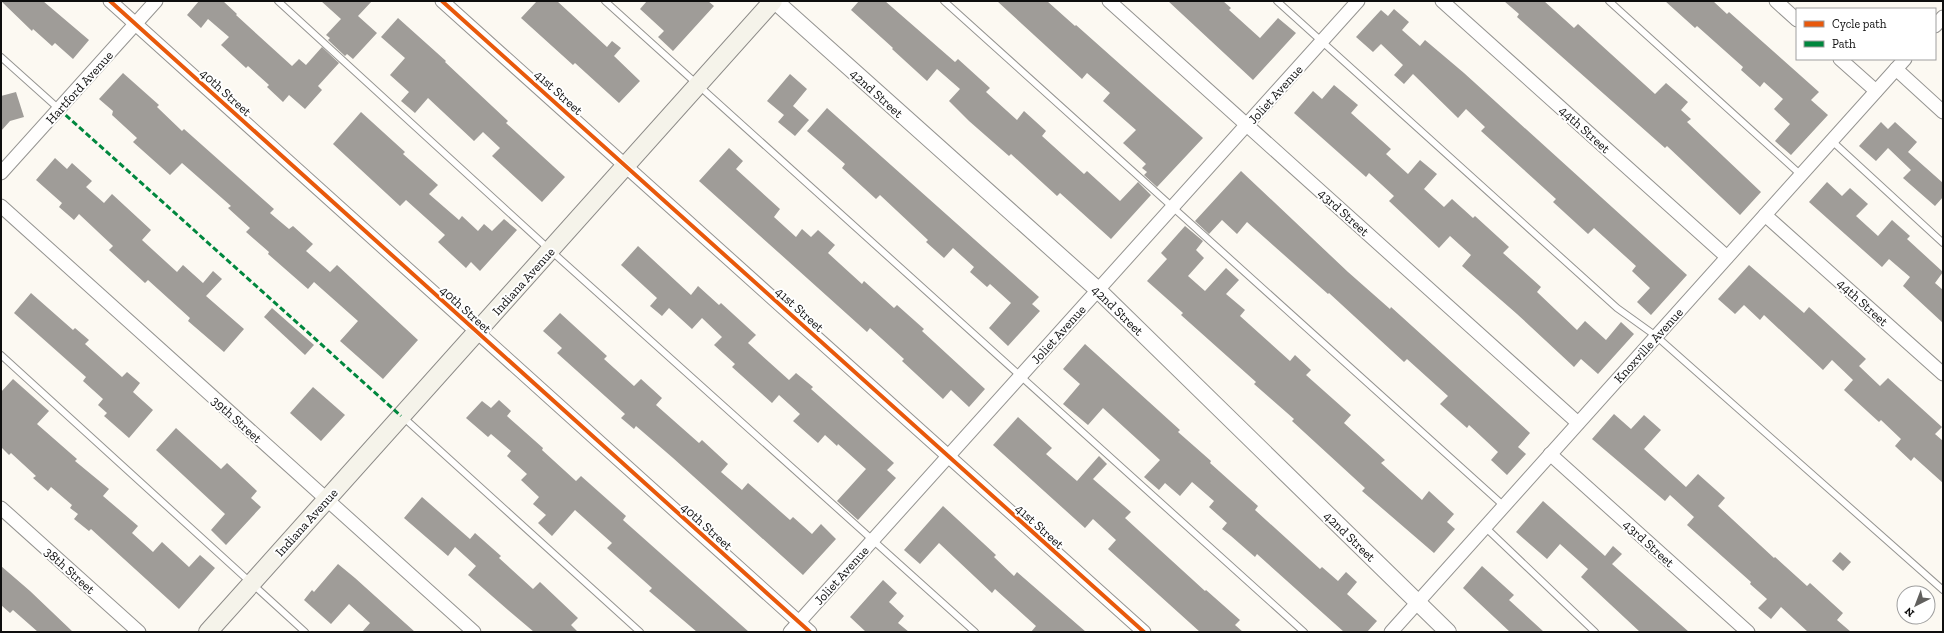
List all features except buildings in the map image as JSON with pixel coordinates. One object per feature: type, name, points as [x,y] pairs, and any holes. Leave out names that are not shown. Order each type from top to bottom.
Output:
[{"type":"main road","name":"Indiana Avenue","points":[[208,632],[774,1]]},
{"type":"street","name":"40th Street","points":[[110,1],[477,332],[794,627],[810,632]]},
{"type":"street","name":"Hartford Avenue","points":[[1,173],[156,1]]},
{"type":"street","name":"41st Street","points":[[442,1],[1144,632]]},
{"type":"street","name":"42nd Street","points":[[774,1],[1098,290],[1448,632]]},
{"type":"street","name":"43rd Street","points":[[1109,1],[1578,423]]},
{"type":"street","name":"Joliet Avenue","points":[[794,627],[1358,1]]},
{"type":"street","name":"44th Street","points":[[1442,1],[1728,257]]},
{"type":"street","points":[[1776,1],[1796,19]]},
{"type":"street","points":[[1936,25],[1943,17]]},
{"type":"street","points":[[1841,60],[1876,92]]},
{"type":"street","name":"Knoxville Avenue","points":[[1391,632],[1904,60]]},
{"type":"street","points":[[1896,70],[1943,112]]},
{"type":"street","name":"39th Street","points":[[1,206],[474,632]]},
{"type":"street","name":"44th Street","points":[[1765,215],[1943,374]]},
{"type":"street","name":"43rd Street","points":[[1550,454],[1748,632]]},
{"type":"street","name":"38th Street","points":[[1,508],[139,632]]},
{"type":"lane","points":[[278,1],[550,250],[874,539],[975,632]]},
{"type":"lane","points":[[605,1],[1304,632]]},
{"type":"lane","points":[[944,1],[1504,506]]},
{"type":"lane","points":[[1277,1],[1617,308],[1656,336],[1943,590]]},
{"type":"lane","points":[[1609,1],[1801,175]]},
{"type":"lane","points":[[1,57],[59,109]]},
{"type":"lane","points":[[1832,141],[1943,243]]},
{"type":"lane","points":[[1,355],[305,632]]},
{"type":"lane","points":[[401,416],[640,632]]},
{"type":"lane","points":[[1484,527],[1595,632]]},
{"type":"marked path","points":[[59,109],[401,416]]},
{"type":"cycle path","points":[[110,1],[810,632]]},
{"type":"cycle path","points":[[442,1],[1144,632]]}]
